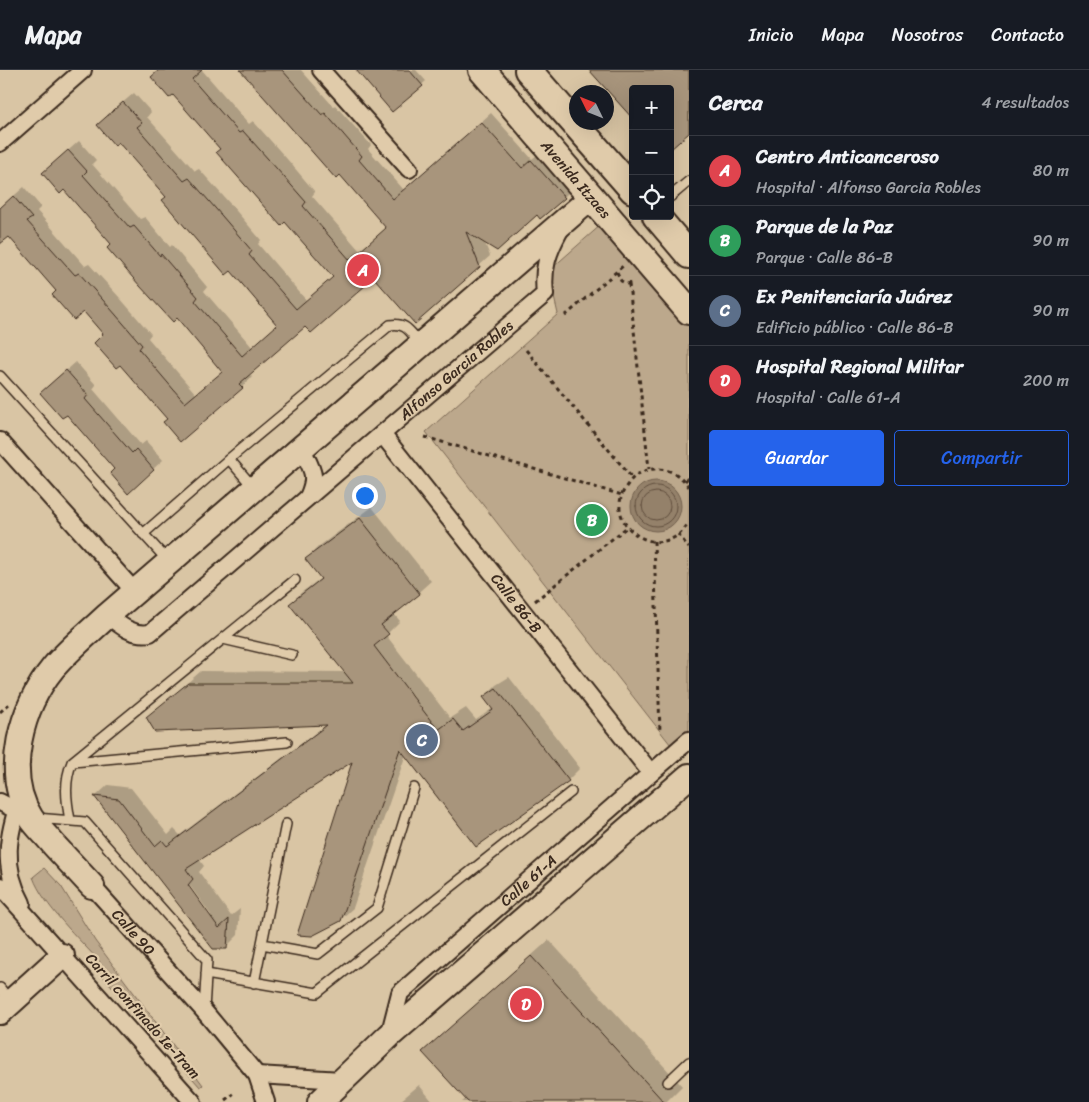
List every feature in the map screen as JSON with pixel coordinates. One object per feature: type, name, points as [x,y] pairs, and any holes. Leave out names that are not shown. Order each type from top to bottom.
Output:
[{"type":"main road","name":"Avenida Itzaes","points":[[482,70],[689,311]]},
{"type":"main road","points":[[528,70],[629,185]]},
{"type":"main road","points":[[659,220],[689,254]]},
{"type":"street","points":[[0,142],[84,70]]},
{"type":"street","points":[[321,70],[409,168]]},
{"type":"street","name":"Alfonso Garcia Robles","points":[[17,806],[18,753],[24,724],[33,700],[54,667],[108,615],[302,450],[592,197]]},
{"type":"street","name":"Alfonso Garcia Robles","points":[[108,615],[120,626],[131,631],[143,634],[150,633],[545,294],[546,261],[550,248],[565,220]]},
{"type":"street","name":"Calle 86-B","points":[[382,434],[651,773]]},
{"type":"street","points":[[0,442],[135,592]]},
{"type":"street","points":[[302,450],[313,474],[314,484],[308,497]]},
{"type":"street","name":"Calle 61-A","points":[[389,1036],[400,993],[689,740]]},
{"type":"street","name":"Calle 61-A","points":[[320,1102],[389,1036],[689,776]]},
{"type":"street","points":[[17,806],[9,842],[9,867],[14,887],[34,925]]},
{"type":"street","name":"Calle 90","points":[[17,806],[204,1011],[257,1075],[266,1102]]},
{"type":"street","points":[[0,886],[194,1102]]},
{"type":"street","points":[[4,1001],[62,956]]},
{"type":"street","points":[[257,1075],[342,1080]]},
{"type":"lane","points":[[674,194],[689,181]]},
{"type":"lane","points":[[144,534],[390,325],[399,324],[405,327],[422,345]]},
{"type":"lane","points":[[0,376],[169,563]]},
{"type":"lane","points":[[230,459],[255,490]]},
{"type":"lane","points":[[70,820],[66,791],[67,774],[72,762],[295,580]]},
{"type":"lane","points":[[223,640],[292,655]]},
{"type":"lane","points":[[72,762],[287,742]]},
{"type":"lane","points":[[262,944],[318,954],[377,908],[414,788]]},
{"type":"lane","points":[[206,974],[317,994],[572,792]]},
{"type":"lane","points":[[17,806],[70,820],[86,822],[207,960],[204,1011]]},
{"type":"lane","points":[[254,983],[286,824]]},
{"type":"lane","name":"Carril confinado Ie-Tram","points":[[62,956],[70,954],[202,1102]]},
{"type":"lane","points":[[668,1082],[689,1062]]},
{"type":"path","points":[[565,316],[628,262]]},
{"type":"path","points":[[618,270],[619,279],[624,283],[629,284],[636,280]]},
{"type":"path","points":[[629,284],[648,470]]},
{"type":"path","points":[[526,350],[632,478]]},
{"type":"path","points":[[425,437],[622,496]]},
{"type":"path","points":[[689,488],[678,474],[669,470],[660,468],[640,472],[625,487],[620,508],[622,518],[627,527],[640,538],[654,542],[664,541],[678,534],[689,522]]},
{"type":"path","points":[[685,481],[689,477]]},
{"type":"path","points":[[522,611],[627,527]]},
{"type":"path","points":[[678,534],[689,548]]},
{"type":"path","points":[[654,542],[660,732]]},
{"type":"path","points":[[0,712],[9,703]]},
{"type":"path","points":[[225,1100],[233,1094]]},
{"type":"shaded area","points":[[602,224],[689,324],[689,735],[674,749],[426,432],[558,314],[550,280],[552,268]]},
{"type":"shaded area","points":[[44,868],[61,886],[95,941],[203,1085],[200,1087],[95,967],[100,962],[53,910],[33,877]]},
{"type":"water","points":[[651,481],[661,481],[674,488],[681,501],[681,511],[674,524],[661,531],[651,531],[642,527],[635,520],[631,511],[631,501],[635,492],[642,485]]},
{"type":"building","points":[[159,70],[202,70],[192,79],[239,133],[243,131],[306,202],[303,206],[350,260],[386,228],[340,175],[336,179],[240,70],[282,70],[322,115],[325,113],[362,156],[359,160],[393,199],[481,122],[522,168],[531,160],[565,198],[540,219],[537,215],[497,251],[466,232],[480,267],[415,324],[374,278],[311,333],[305,327],[239,384],[243,388],[180,442],[163,422],[167,419],[120,365],[116,368],[94,343],[103,334],[84,312],[74,320],[52,295],[56,291],[9,237],[0,244],[0,208],[13,196],[32,218],[27,221],[75,275],[79,273],[110,308],[142,345],[139,349],[185,403],[222,372],[177,318],[173,322],[107,248],[111,244],[64,190],[60,194],[42,173],[68,150],[87,171],[83,175],[130,228],[134,226],[160,256],[161,254],[198,297],[195,301],[242,356],[277,325],[231,271],[226,275],[162,200],[166,197],[118,142],[115,146],[97,125],[123,102],[142,123],[137,127],[184,181],[189,178],[252,251],[249,255],[296,309],[333,277],[285,222],[281,226],[216,152],[220,149],[173,95],[169,98],[151,77]]},
{"type":"building","points":[[356,70],[409,70],[423,86],[392,112]]},
{"type":"building","points":[[589,70],[689,70],[689,133],[674,146],[674,85],[629,85],[629,115],[614,98],[614,85],[602,85]]},
{"type":"building","points":[[66,370],[88,395],[85,399],[132,453],[136,449],[154,470],[128,494],[110,473],[114,469],[67,415],[62,418],[40,393]]},
{"type":"building","points":[[360,518],[420,594],[381,625],[389,634],[374,646],[438,730],[453,719],[463,731],[493,710],[483,697],[496,688],[569,781],[476,847],[400,749],[341,921],[312,936],[297,935],[352,762],[186,869],[193,879],[188,885],[219,928],[229,919],[227,949],[213,949],[94,796],[119,799],[155,846],[162,840],[167,846],[327,725],[155,732],[146,717],[188,683],[353,683],[289,604],[321,579],[305,559]]},
{"type":"building","points":[[531,956],[664,1102],[468,1102],[422,1052]]},
{"type":"place","name":"Centro Anticanceroso","points":[[363,270]]},
{"type":"place","name":"Parque de la Paz","points":[[592,520]]},
{"type":"place","name":"Ex Penitenciaría Juárez","points":[[422,740]]},
{"type":"place","name":"Hospital Regional Militar","points":[[526,1004]]}]
